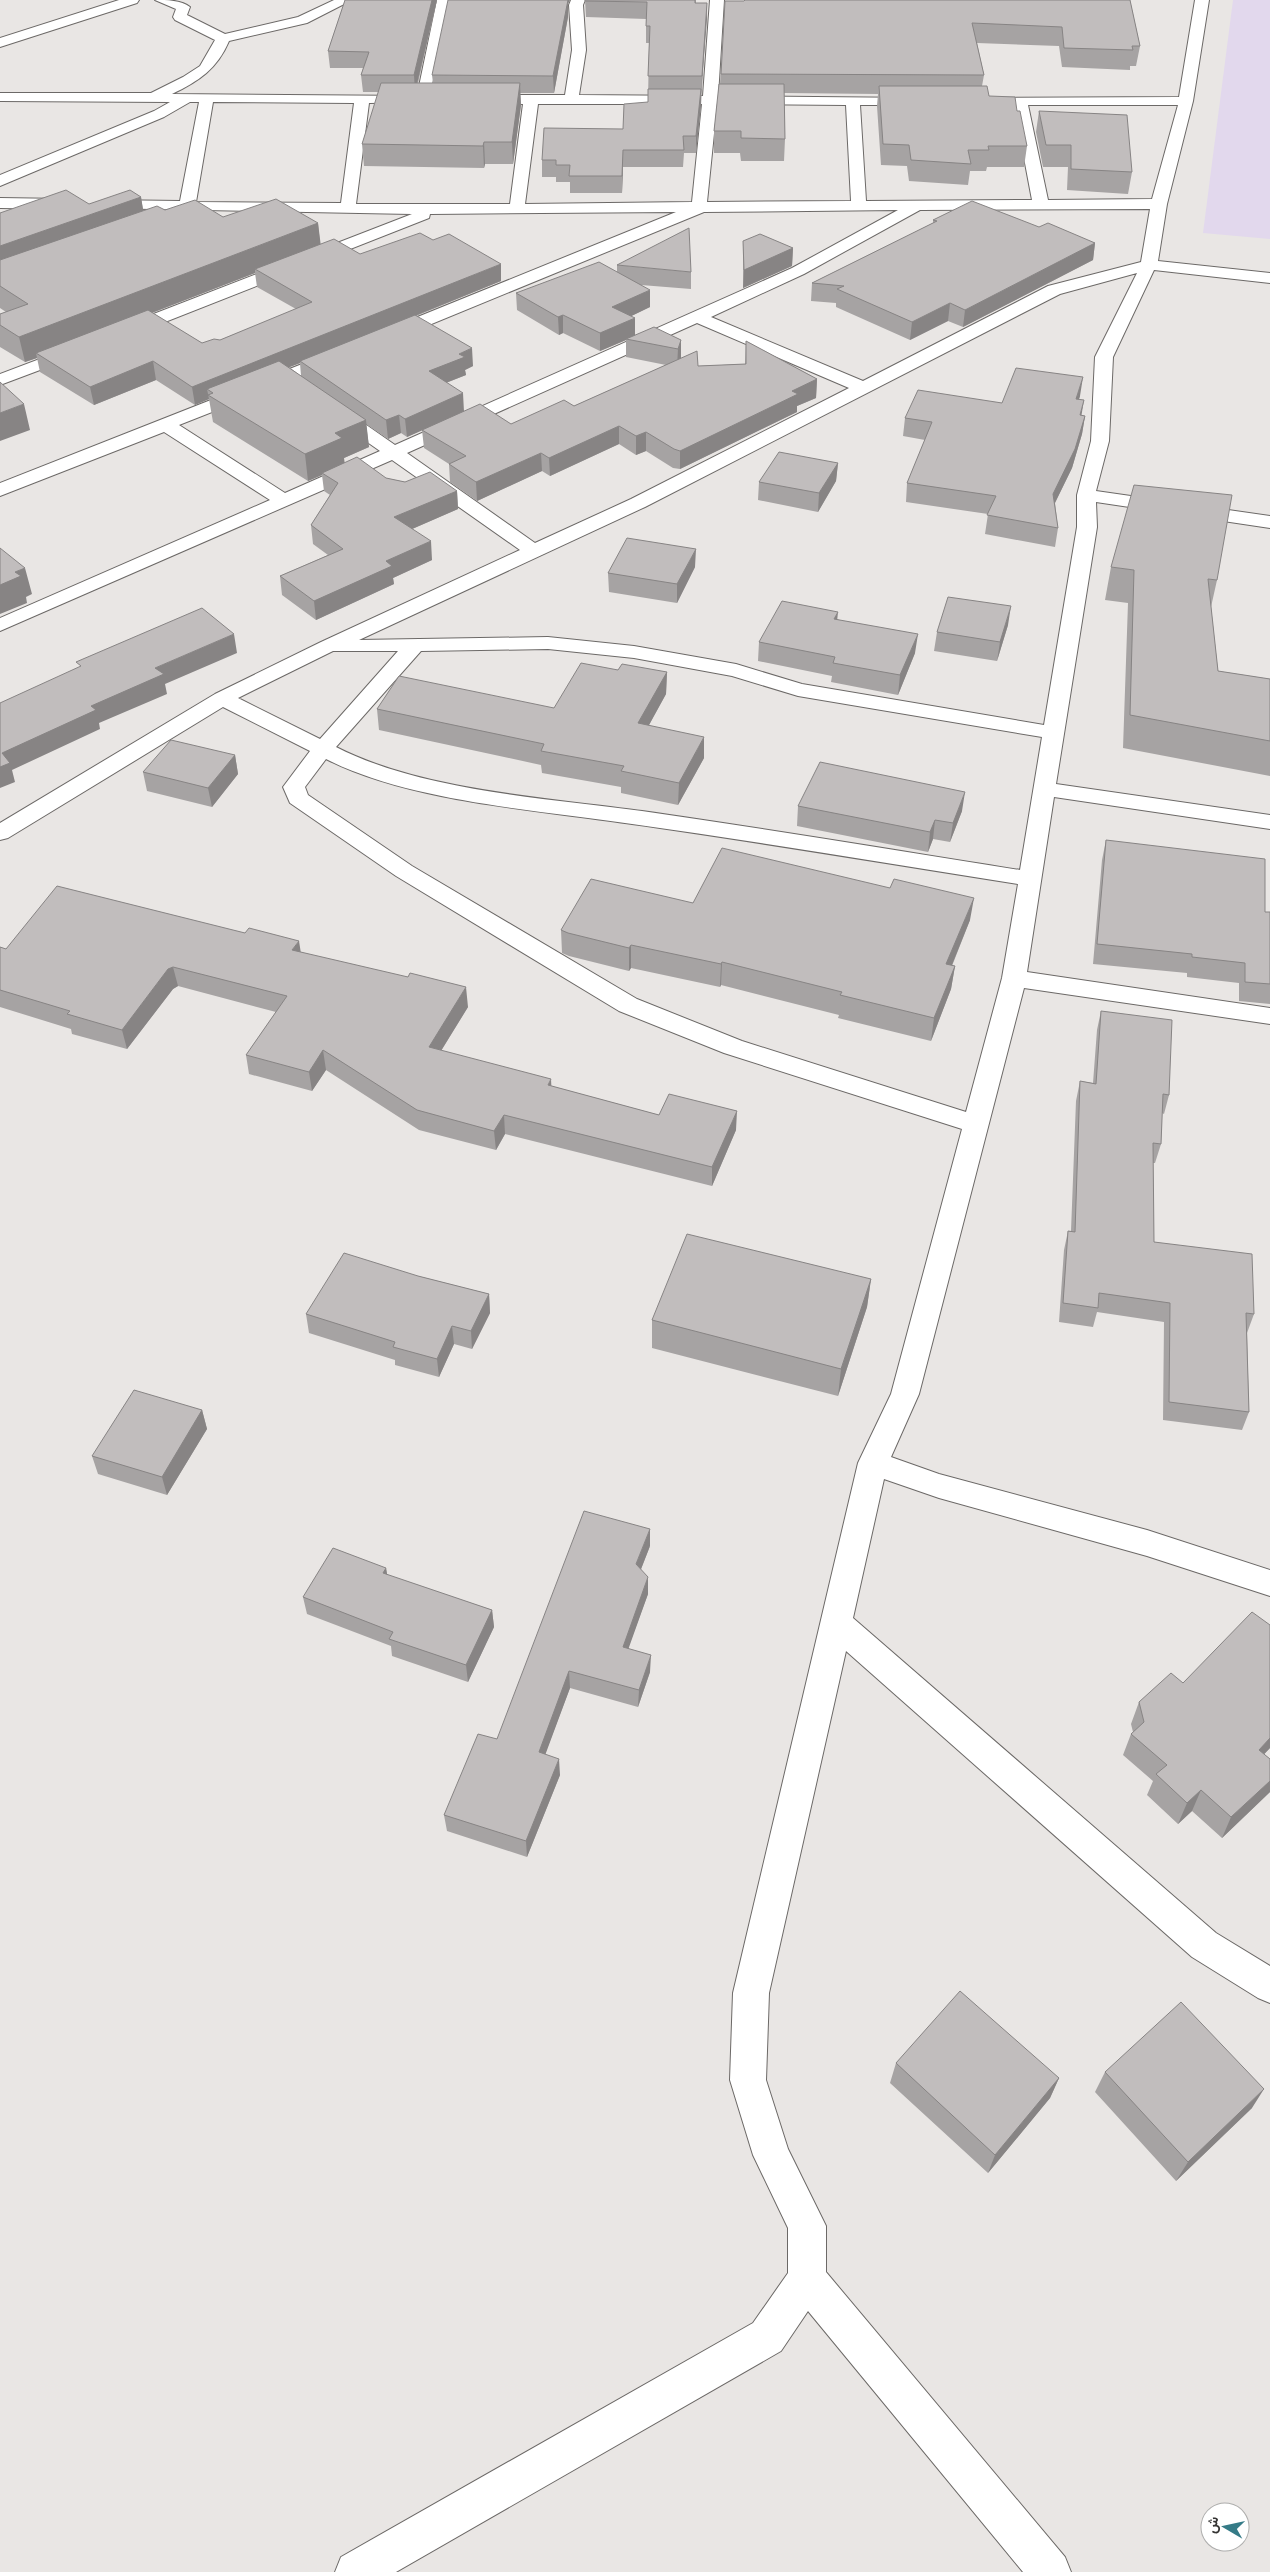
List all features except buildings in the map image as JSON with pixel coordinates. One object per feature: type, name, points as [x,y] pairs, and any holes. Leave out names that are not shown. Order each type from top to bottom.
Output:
[{"type":"street","points":[[0,43],[132,0]]},
{"type":"street","points":[[162,0],[183,7],[180,17],[223,38],[302,20],[345,0]]},
{"type":"street","points":[[423,99],[444,0]]},
{"type":"street","points":[[571,100],[579,50],[576,5],[578,0]]},
{"type":"street","points":[[699,208],[710,100],[717,0]]},
{"type":"street","points":[[356,2572],[767,2337],[807,2279],[807,2226],[772,2155],[748,2080],[751,1993],[873,1463],[905,1394],[974,1124],[1014,978],[1087,526],[1086,495],[1100,441],[1104,357],[1149,264],[1159,204],[1186,101],[1202,0]]},
{"type":"street","points":[[152,98],[202,71],[213,62],[223,38]]},
{"type":"street","points":[[0,97],[442,99]]},
{"type":"street","points":[[0,181],[159,114],[187,98]]},
{"type":"street","points":[[187,206],[207,98]]},
{"type":"street","points":[[348,208],[362,98]]},
{"type":"street","points":[[472,99],[932,101]]},
{"type":"street","points":[[517,209],[531,99]]},
{"type":"street","points":[[853,101],[859,207]]},
{"type":"street","points":[[961,101],[1186,101]]},
{"type":"street","points":[[1020,101],[1041,205]]},
{"type":"street","points":[[0,203],[439,209],[1159,204]]},
{"type":"street","points":[[162,222],[207,206]]},
{"type":"street","points":[[0,624],[697,317],[798,271],[918,206]]},
{"type":"street","points":[[377,340],[699,208]]},
{"type":"street","points":[[110,338],[439,209]]},
{"type":"street","points":[[0,833],[222,698],[328,646],[638,503],[1054,290],[1149,264],[1270,278]]},
{"type":"street","points":[[697,317],[865,388]]},
{"type":"street","points":[[0,380],[91,345]]},
{"type":"street","points":[[0,490],[350,351]]},
{"type":"street","points":[[285,378],[301,388]]},
{"type":"street","points":[[324,404],[534,551]]},
{"type":"street","points":[[166,425],[283,500]]},
{"type":"street","points":[[1086,495],[1270,522]]},
{"type":"street","points":[[328,646],[548,643],[634,652],[736,670],[798,690],[1054,733]]},
{"type":"street","points":[[414,645],[323,748],[294,787],[298,798],[404,871],[628,1005],[733,1047],[974,1124]]},
{"type":"street","points":[[222,698],[350,763],[402,780],[472,794],[712,828],[1030,879]]},
{"type":"street","points":[[1045,788],[1270,822]]},
{"type":"street","points":[[1014,978],[1270,1016]]},
{"type":"street","points":[[873,1463],[939,1486],[1147,1543],[1270,1583]]},
{"type":"street","points":[[836,1623],[1204,1945],[1267,1981]]},
{"type":"street","points":[[807,2279],[1050,2572]]},
{"type":"shaded area","points":[[1233,0],[1270,0],[1270,239],[1203,233]]}]
